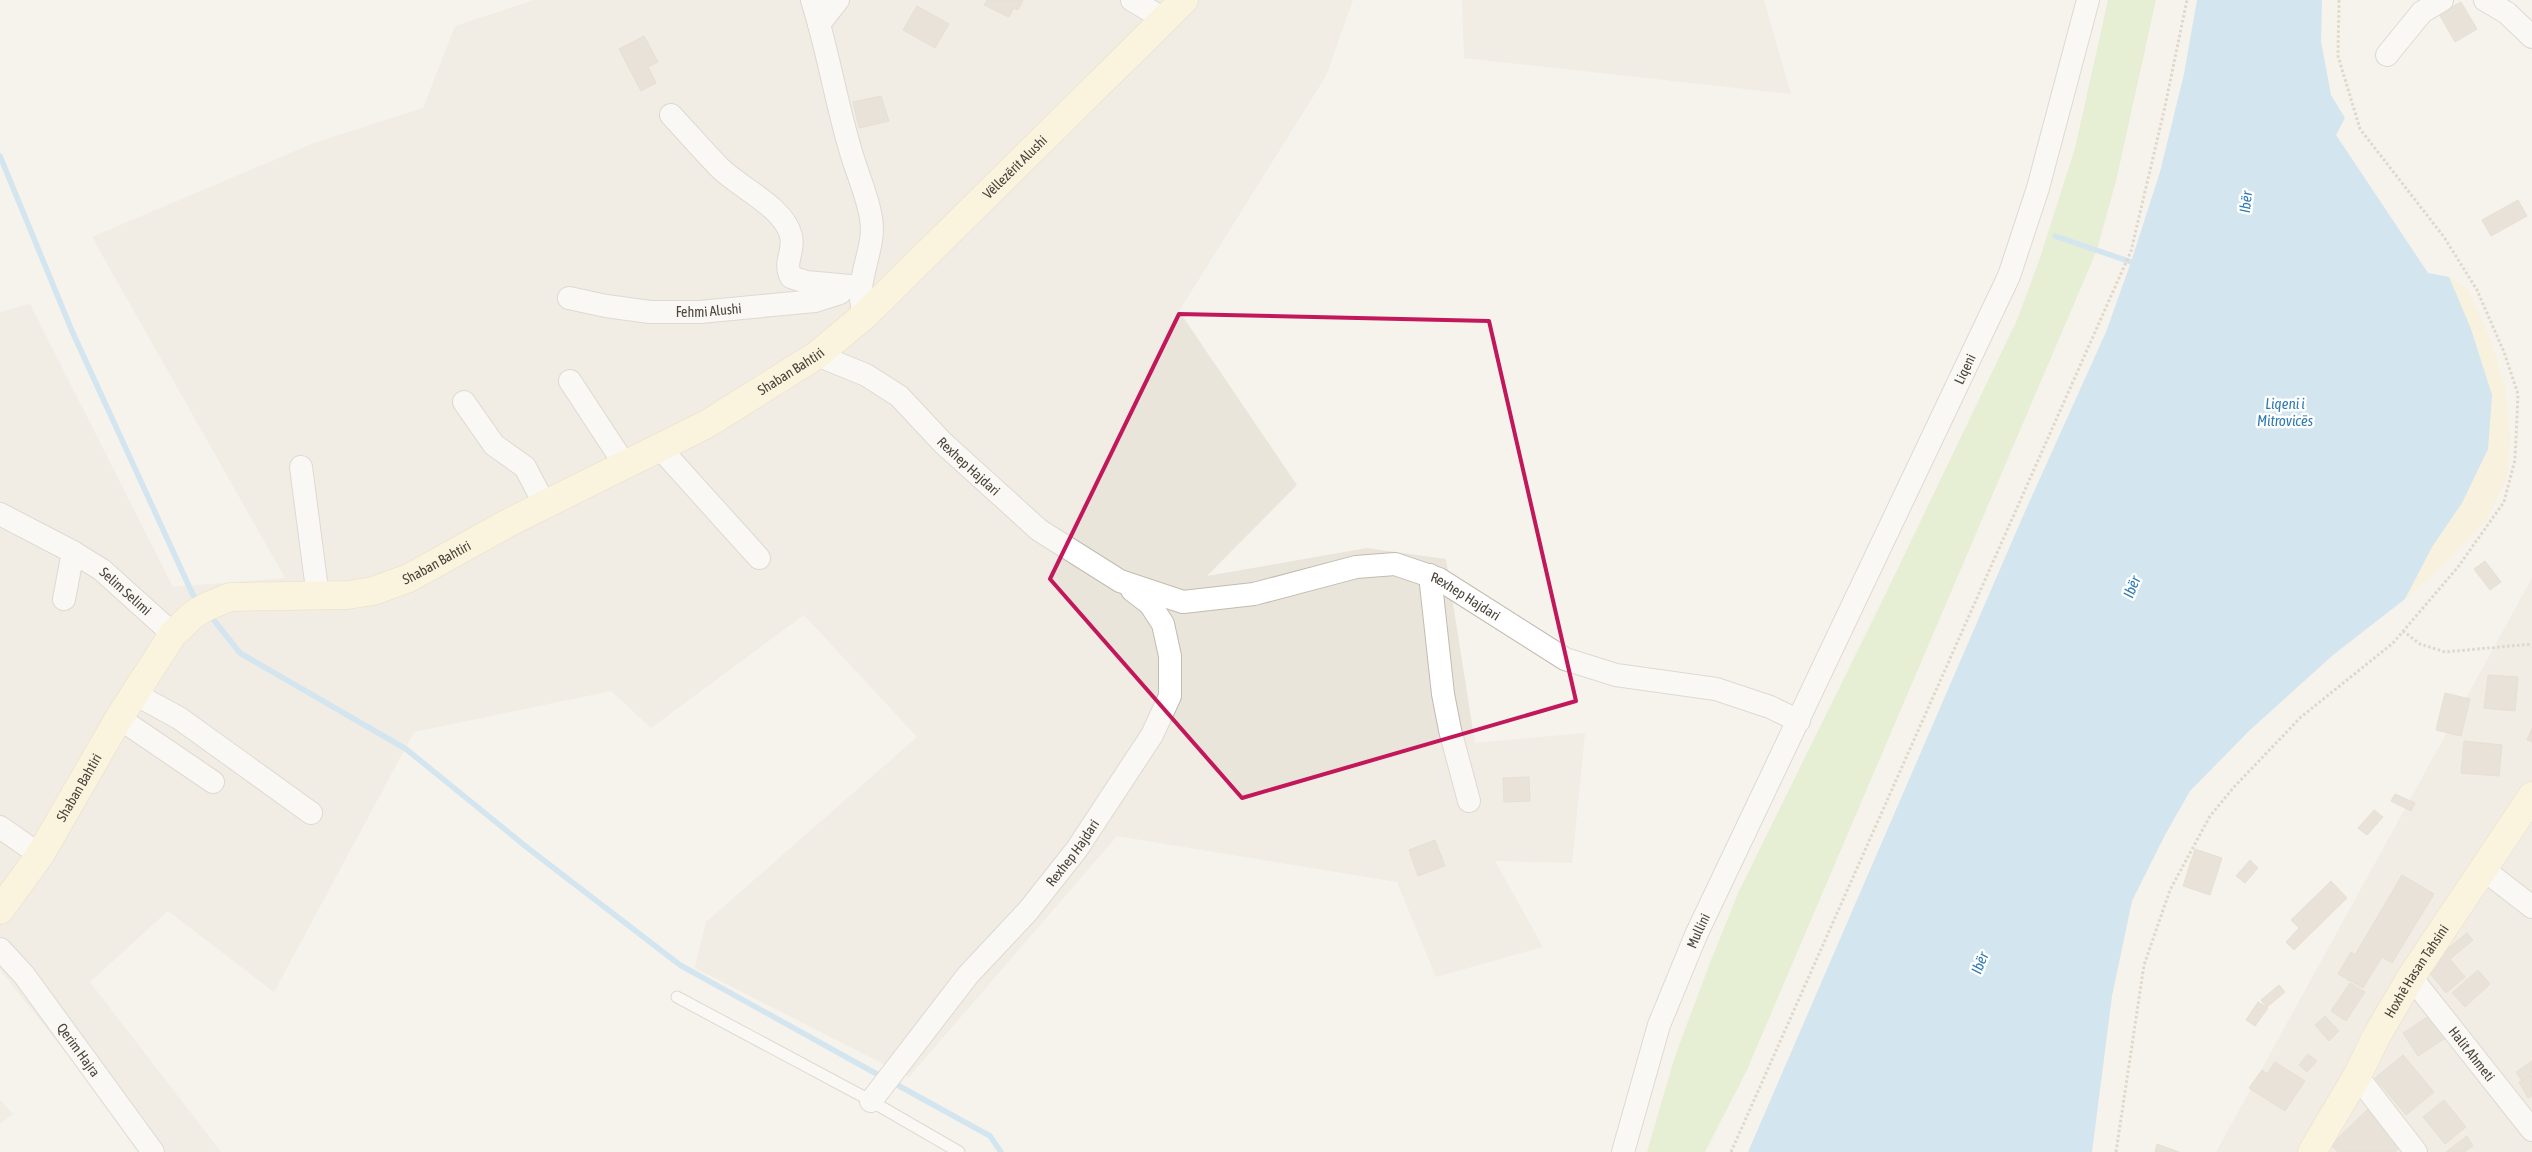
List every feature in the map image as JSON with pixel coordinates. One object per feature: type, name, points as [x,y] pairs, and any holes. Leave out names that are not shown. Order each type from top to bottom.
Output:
[{"type":"main road","name":"Vëllezërit Alushi","points":[[865,315],[1184,0]]},
{"type":"main road","name":"Shaban Bahtiri","points":[[0,910],[40,855],[119,718],[173,634],[201,610],[230,597],[318,597],[374,591],[409,578],[545,504],[707,424],[817,355],[865,315]]},
{"type":"main road","name":"Hoxhë Hasan Tahsini","points":[[2312,1152],[2357,1076],[2376,1037],[2411,977],[2532,796]]},
{"type":"street","points":[[812,0],[848,144],[872,218],[872,238],[853,287],[865,315]]},
{"type":"street","points":[[819,24],[838,0]]},
{"type":"street","points":[[1132,0],[1164,18]]},
{"type":"street","name":"Liqeni","points":[[1799,721],[2010,276],[2038,188],[2088,0]]},
{"type":"street","points":[[2387,55],[2422,12],[2442,0]]},
{"type":"street","points":[[2485,0],[2507,13],[2532,37]]},
{"type":"street","points":[[671,115],[722,170],[759,197],[783,222],[791,236],[787,268],[791,277],[806,282],[853,287]]},
{"type":"street","name":"Fehmi Alushi","points":[[569,298],[641,311],[700,312],[815,301],[853,287]]},
{"type":"street","name":"Rexhep Hajdari","points":[[817,355],[866,375],[899,396],[943,443],[1039,530],[1120,581],[1150,604],[1163,624],[1170,656],[1170,696],[1152,735],[1077,849],[1028,911],[968,974],[871,1101]]},
{"type":"street","points":[[570,381],[625,465]]},
{"type":"street","points":[[464,402],[494,445],[525,467],[545,504]]},
{"type":"street","points":[[659,447],[759,558]]},
{"type":"street","points":[[301,467],[318,597]]},
{"type":"street","name":"Selim Selimi","points":[[0,514],[73,552],[102,570],[173,634]]},
{"type":"street","points":[[64,599],[73,552]]},
{"type":"street","name":"Rexhep Hajdari","points":[[1120,581],[1183,602],[1254,594],[1356,567],[1395,564],[1430,575],[1470,597],[1565,659],[1616,675],[1716,689],[1770,707],[1799,721]]},
{"type":"street","points":[[1430,575],[1443,694],[1450,730],[1469,801]]},
{"type":"street","points":[[135,694],[186,723],[311,813]]},
{"type":"street","points":[[119,718],[213,782]]},
{"type":"street","name":"Mullini","points":[[1623,1152],[1659,1025],[1677,980],[1696,935],[1799,721]]},
{"type":"street","points":[[0,827],[40,855]]},
{"type":"street","points":[[2483,869],[2532,907]]},
{"type":"street","name":"Qerim Hajra","points":[[0,949],[24,975],[153,1152]]},
{"type":"street","name":"Halit Ahmeti","points":[[2411,977],[2532,1130]]},
{"type":"street","points":[[2357,1076],[2416,1152]]},
{"type":"lane","points":[[676,997],[871,1101],[958,1152]]},
{"type":"path","points":[[1732,1152],[2132,246],[2188,0]]},
{"type":"path","points":[[2116,1152],[2144,965],[2170,890],[2206,824],[2234,787],[2300,717],[2393,643],[2458,567],[2504,502],[2515,460],[2518,394],[2504,352],[2477,290],[2444,238],[2360,129],[2338,56],[2339,0]]},
{"type":"path","points":[[2403,631],[2420,644],[2445,652],[2532,644]]},
{"type":"highlighted area","points":[[1179,314],[1489,321],[1576,701],[1242,798],[1050,579]]},
{"type":"shaded area","points":[[534,0],[1353,0],[1326,76],[1179,311],[1297,485],[1207,576],[1367,548],[1446,559],[1475,743],[1585,733],[1572,863],[1495,861],[1543,947],[1436,977],[1397,882],[1117,836],[909,1077],[695,968],[706,922],[917,737],[804,615],[651,728],[611,691],[414,732],[274,992],[168,911],[90,982],[221,1152],[145,1152],[0,970],[0,312],[30,304],[173,587],[285,578],[92,237],[314,143],[423,108],[455,26]]},
{"type":"shaded area","points":[[1462,0],[1764,0],[1791,94],[1464,58]]},
{"type":"shaded area","points":[[2532,578],[2532,1152],[2216,1152]]},
{"type":"shaded area","points":[[0,1100],[13,1114],[0,1124]]},
{"type":"green space","points":[[2108,0],[2156,0],[2116,181],[2097,250],[1747,1070],[1705,1152],[1647,1152],[1674,1059],[1739,891],[1888,589],[2017,320],[2039,261],[2075,148]]},
{"type":"sand","points":[[2449,277],[2467,288],[2490,338],[2505,386],[2510,436],[2507,478],[2487,519],[2445,564],[2405,599],[2432,547],[2462,503],[2492,395],[2471,329]]},
{"type":"water","name":"Liqeni i Mitrovicës","points":[[2197,0],[2322,0],[2321,41],[2331,95],[2345,118],[2336,135],[2428,273],[2449,277],[2471,329],[2492,395],[2488,449],[2462,503],[2432,547],[2405,599],[2333,655],[2250,730],[2190,791],[2165,835],[2132,901],[2112,996],[2092,1152],[1748,1152],[2023,516],[2106,332],[2160,172],[2184,74]]},
{"type":"building","points":[[987,0],[1023,0],[1018,10],[1014,8],[1009,17],[984,5]]},
{"type":"building","points":[[2461,2],[2477,29],[2455,42],[2439,14]]},
{"type":"building","points":[[917,6],[949,24],[935,48],[903,30]]},
{"type":"building","points":[[644,36],[658,62],[648,67],[656,83],[641,91],[619,49]]},
{"type":"building","points":[[881,96],[889,121],[859,128],[853,102]]},
{"type":"building","points":[[2518,200],[2527,216],[2491,236],[2482,220]]},
{"type":"building","points":[[2485,561],[2501,582],[2490,590],[2474,569]]},
{"type":"building","points":[[2488,675],[2518,677],[2515,711],[2484,708]]},
{"type":"building","points":[[2445,693],[2470,699],[2461,736],[2436,730]]},
{"type":"building","points":[[2532,728],[2532,742],[2527,740]]},
{"type":"building","points":[[2464,741],[2502,745],[2499,776],[2461,773]]},
{"type":"building","points":[[1529,777],[1530,801],[1504,802],[1503,778]]},
{"type":"building","points":[[2395,794],[2415,803],[2411,811],[2391,801]]},
{"type":"building","points":[[2374,810],[2383,817],[2367,835],[2358,828]]},
{"type":"building","points":[[1435,840],[1445,866],[1418,876],[1409,850]]},
{"type":"building","points":[[2195,849],[2222,858],[2210,895],[2183,886]]},
{"type":"building","points":[[2250,860],[2258,868],[2245,883],[2236,876]]},
{"type":"building","points":[[2402,875],[2434,894],[2392,963],[2382,957],[2363,988],[2338,974],[2351,952],[2355,955]]},
{"type":"building","points":[[2331,881],[2347,898],[2294,950],[2286,942],[2299,928],[2291,920]]},
{"type":"building","points":[[2467,933],[2473,940],[2450,959],[2465,977],[2446,993],[2425,967]]},
{"type":"building","points":[[2478,970],[2490,984],[2465,1007],[2452,993]]},
{"type":"building","points":[[2350,983],[2365,992],[2346,1021],[2331,1011]]},
{"type":"building","points":[[2279,985],[2285,992],[2267,1007],[2261,1000]]},
{"type":"building","points":[[2258,1002],[2268,1008],[2255,1026],[2246,1020]]},
{"type":"building","points":[[2435,1012],[2450,1035],[2418,1056],[2403,1033]]},
{"type":"building","points":[[2325,1016],[2339,1031],[2329,1041],[2315,1025]]},
{"type":"building","points":[[2308,1054],[2317,1061],[2307,1072],[2299,1065]]},
{"type":"building","points":[[2403,1055],[2434,1092],[2406,1115],[2375,1078]]},
{"type":"building","points":[[2532,1061],[2532,1073],[2522,1081],[2516,1072]]},
{"type":"building","points":[[2275,1062],[2305,1081],[2285,1111],[2249,1088],[2262,1070],[2267,1074]]},
{"type":"building","points":[[2532,1075],[2532,1096],[2528,1098],[2519,1082]]},
{"type":"building","points":[[2444,1100],[2466,1127],[2445,1144],[2423,1117]]},
{"type":"building","points":[[2371,1106],[2406,1141],[2395,1152],[2338,1152],[2331,1145]]},
{"type":"building","points":[[2467,1136],[2473,1146],[2464,1152],[2446,1152]]},
{"type":"building","points":[[2157,1144],[2179,1152],[2155,1152]]},
{"type":"waterway","points":[[0,156],[72,331],[193,595],[200,603]]},
{"type":"waterway","points":[[2055,236],[2131,262]]},
{"type":"waterway","points":[[209,614],[240,653],[406,749],[529,849],[680,965],[884,1078]]},
{"type":"waterway","points":[[892,1082],[990,1136],[1001,1152]]},
{"type":"water label","name":"Ibër","points":[[2246,202]]},
{"type":"water label","name":"Ibër","points":[[2132,587]]},
{"type":"water label","name":"Ibër","points":[[1980,963]]}]
